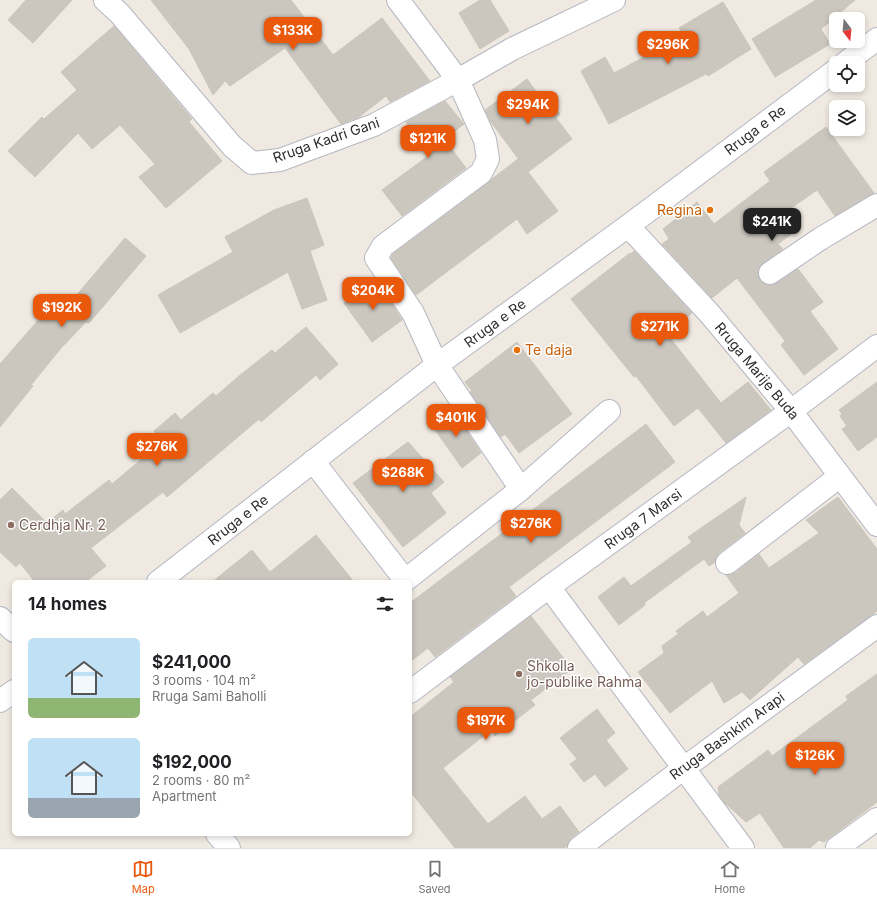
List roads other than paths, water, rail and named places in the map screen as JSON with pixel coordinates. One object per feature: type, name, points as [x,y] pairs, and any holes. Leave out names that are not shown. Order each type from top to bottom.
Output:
[{"type":"street","name":"Rruga Kadri Gani","points":[[105,0],[120,14],[232,146],[252,163],[280,160],[374,125],[512,49],[614,0]]},
{"type":"street","points":[[398,0],[458,80],[485,140],[488,159],[481,173],[384,246],[376,258],[413,313],[437,365],[521,489]]},
{"type":"street","points":[[854,56],[877,39]]},
{"type":"street","name":"Rruga e Re","points":[[161,580],[437,365],[628,226],[829,75]]},
{"type":"street","points":[[770,273],[820,239],[877,205]]},
{"type":"street","name":"Rruga Marije Buda","points":[[628,226],[709,314],[791,411],[877,525]]},
{"type":"street","name":"Rruga 7 Marsi","points":[[412,690],[549,587],[791,411],[877,346]]},
{"type":"street","points":[[405,580],[521,489],[609,411]]},
{"type":"street","points":[[313,461],[403,580]]},
{"type":"street","points":[[727,563],[840,476]]},
{"type":"street","points":[[549,587],[743,848]]},
{"type":"street","points":[[0,618],[12,629]]},
{"type":"street","name":"Rruga Bashkim Arapi","points":[[579,848],[684,768],[877,626]]},
{"type":"street","points":[[0,702],[12,693]]},
{"type":"street","points":[[837,848],[877,819]]},
{"type":"place","name":"Regina","points":[[710,210]]},
{"type":"place","name":"Te daja","points":[[517,350]]},
{"type":"place","name":"Cerdhja Nr. 2","points":[[11,525]]},
{"type":"place","name":"Shkolla jo-publike Rahma","points":[[519,674]]}]
